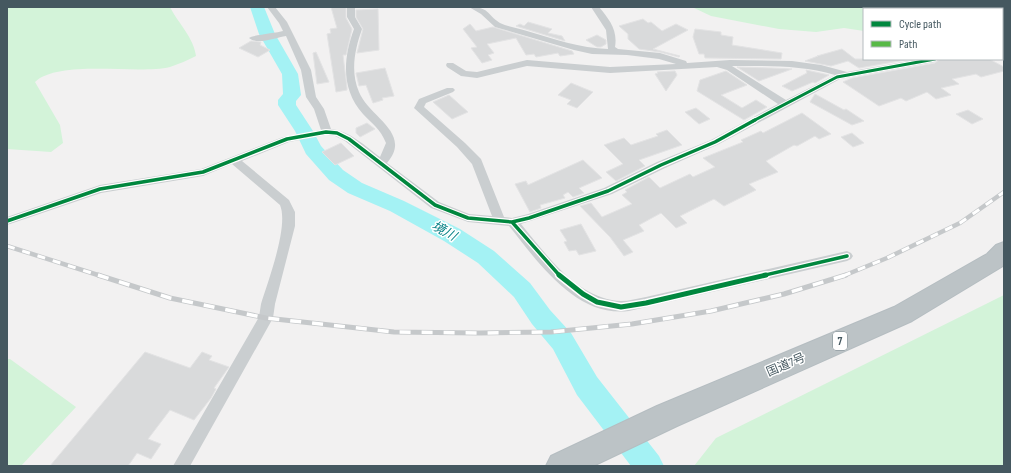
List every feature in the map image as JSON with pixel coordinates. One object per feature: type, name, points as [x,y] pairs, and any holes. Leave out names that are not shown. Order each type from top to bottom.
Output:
[{"type":"highway","name":"国道7号","points":[[561,466],[667,416],[903,314],[995,260],[1004,251]]},
{"type":"street","points":[[271,7],[283,22],[306,70],[311,97],[324,120],[326,132]]},
{"type":"street","points":[[351,7],[351,17],[358,29],[352,44],[349,63],[352,90],[356,99],[366,112],[384,128],[391,143],[387,156],[381,163]]},
{"type":"street","points":[[473,7],[484,12],[498,25],[592,51],[660,56],[692,65]]},
{"type":"street","points":[[595,7],[608,22],[613,39],[611,47],[616,52]]},
{"type":"street","points":[[253,38],[269,37],[288,33]]},
{"type":"street","points":[[7,221],[100,189],[203,172],[287,139],[326,132],[337,133],[349,139],[434,205],[468,218],[506,222],[529,218],[608,191],[661,165],[715,142],[837,77],[846,74],[929,60]]},
{"type":"street","points":[[450,65],[464,74],[477,75],[527,63],[610,70],[730,63],[792,64],[821,68],[846,74]]},
{"type":"street","points":[[723,64],[786,105]]},
{"type":"street","points":[[450,90],[422,101],[419,108],[461,145],[477,162],[506,222],[576,290],[595,301],[613,306],[646,303],[847,256]]},
{"type":"street","points":[[181,466],[266,318],[268,304],[289,226],[290,212],[285,203],[234,160]]},
{"type":"green space","points":[[7,7],[170,7],[189,37],[195,49],[196,56],[170,67],[156,69],[80,69],[62,71],[47,75],[35,82],[60,125],[63,143],[51,152],[7,149]]},
{"type":"green space","points":[[692,7],[898,8],[863,8],[863,31],[844,28],[816,32],[779,29],[711,16]]},
{"type":"green space","points":[[1004,295],[1004,466],[694,466],[716,438]]},
{"type":"green space","points":[[7,359],[10,359],[76,407],[21,466],[7,466]]},
{"type":"building","points":[[331,7],[346,7],[346,18],[352,29],[346,55],[343,55],[347,90],[336,92],[327,34],[331,33],[330,29],[337,28]]},
{"type":"building","points":[[378,9],[379,50],[357,53],[363,29],[356,17],[356,10]]},
{"type":"building","points":[[643,19],[648,23],[651,22],[662,31],[676,24],[688,30],[653,49],[680,56],[679,57],[639,49],[628,39],[628,34],[619,26]]},
{"type":"building","points":[[528,22],[552,29],[548,33],[562,36],[565,41],[516,26],[520,24],[524,26]]},
{"type":"building","points":[[470,24],[476,31],[493,27],[572,51],[574,54],[560,56],[558,53],[536,57],[534,54],[526,55],[516,38],[487,44],[494,53],[488,55],[492,60],[482,63],[471,48],[477,47],[463,29]]},
{"type":"building","points":[[695,29],[721,32],[721,35],[733,37],[732,45],[782,53],[781,59],[705,58],[704,54],[699,54],[693,37]]},
{"type":"building","points":[[597,35],[606,40],[606,44],[601,47],[597,47],[586,40]]},
{"type":"building","points":[[251,41],[261,42],[260,45],[270,50],[258,57],[239,48]]},
{"type":"building","points":[[842,49],[855,59],[905,60],[859,68],[848,61],[831,66],[805,61]]},
{"type":"building","points":[[316,52],[329,82],[317,84],[313,53]]},
{"type":"building","points":[[939,60],[991,60],[1004,67],[1004,71],[981,77],[976,74],[952,79],[959,84],[941,88],[951,95],[936,99],[927,92],[906,101],[901,98],[879,106],[843,82],[852,78],[935,63]]},
{"type":"building","points":[[737,67],[771,68],[792,69],[759,81]]},
{"type":"building","points":[[385,68],[394,96],[382,98],[383,100],[373,103],[366,85],[359,86],[356,73]]},
{"type":"building","points":[[806,70],[829,75],[815,83],[813,82],[792,91],[782,86],[807,73]]},
{"type":"building","points":[[675,71],[677,75],[666,91],[655,74],[658,73],[657,72]]},
{"type":"building","points":[[726,71],[747,85],[721,95],[742,108],[756,100],[767,107],[744,120],[697,91],[700,80]]},
{"type":"building","points":[[571,83],[593,92],[577,108],[567,104],[571,100],[558,95]]},
{"type":"building","points":[[815,94],[844,110],[846,109],[864,121],[852,125],[810,102]]},
{"type":"building","points":[[449,95],[468,112],[452,119],[433,102]]},
{"type":"building","points":[[696,108],[710,119],[699,124],[685,112]]},
{"type":"building","points":[[968,110],[983,119],[972,124],[956,114]]},
{"type":"building","points":[[802,113],[831,134],[819,139],[815,136],[797,146],[794,145],[766,161],[778,172],[749,184],[756,190],[724,206],[714,199],[680,216],[687,223],[676,228],[661,213],[639,225],[644,231],[623,240],[633,252],[624,256],[610,237],[580,206],[591,203],[602,217],[632,204],[622,195],[627,192],[625,190],[649,177],[660,188],[690,174],[693,177],[715,167],[703,158],[743,142],[741,140],[761,131],[763,133]]},
{"type":"building","points":[[367,123],[375,129],[360,137],[356,133],[356,128]]},
{"type":"building","points":[[667,130],[682,145],[639,160],[645,166],[616,181],[606,172],[623,164],[604,145],[624,138],[631,145],[658,136],[656,134]]},
{"type":"building","points":[[852,133],[864,143],[853,147],[841,137]]},
{"type":"building","points":[[341,143],[354,156],[335,165],[322,152]]},
{"type":"building","points":[[583,160],[602,178],[579,188],[584,193],[573,197],[568,192],[563,195],[565,198],[540,205],[541,208],[530,212],[515,184],[526,181],[528,185]]},
{"type":"building","points":[[581,224],[596,251],[579,255],[576,250],[569,251],[564,242],[567,241],[560,230]]},
{"type":"building","points":[[145,352],[190,368],[202,352],[212,356],[209,360],[229,367],[214,388],[216,389],[211,398],[194,420],[170,410],[148,439],[161,444],[151,459],[137,453],[128,466],[50,466]]},
{"type":"waterway","name":"境川","points":[[257,7],[267,34],[290,74],[292,95],[287,100],[287,105],[304,131],[313,149],[336,175],[355,188],[397,206],[452,235],[486,257],[522,290],[541,317],[562,341],[587,386],[649,466]]},
{"type":"railway","points":[[844,276],[887,258],[960,223],[1004,192]]},
{"type":"railway","points":[[7,246],[101,276]]},
{"type":"railway","points":[[98,275],[170,298],[266,318],[394,332],[479,333],[551,332],[632,324],[711,311],[784,294],[844,276]]},
{"type":"marked path","points":[[911,7],[921,8]]},
{"type":"cycle path","points":[[7,221],[100,189],[203,172],[287,139],[326,132],[337,133],[349,139],[435,205],[468,218],[512,222],[529,218],[608,191],[661,165],[715,142],[837,77],[930,60]]},
{"type":"cycle path","points":[[512,222],[544,260],[569,284],[597,302],[612,306],[646,303],[847,256]]}]
